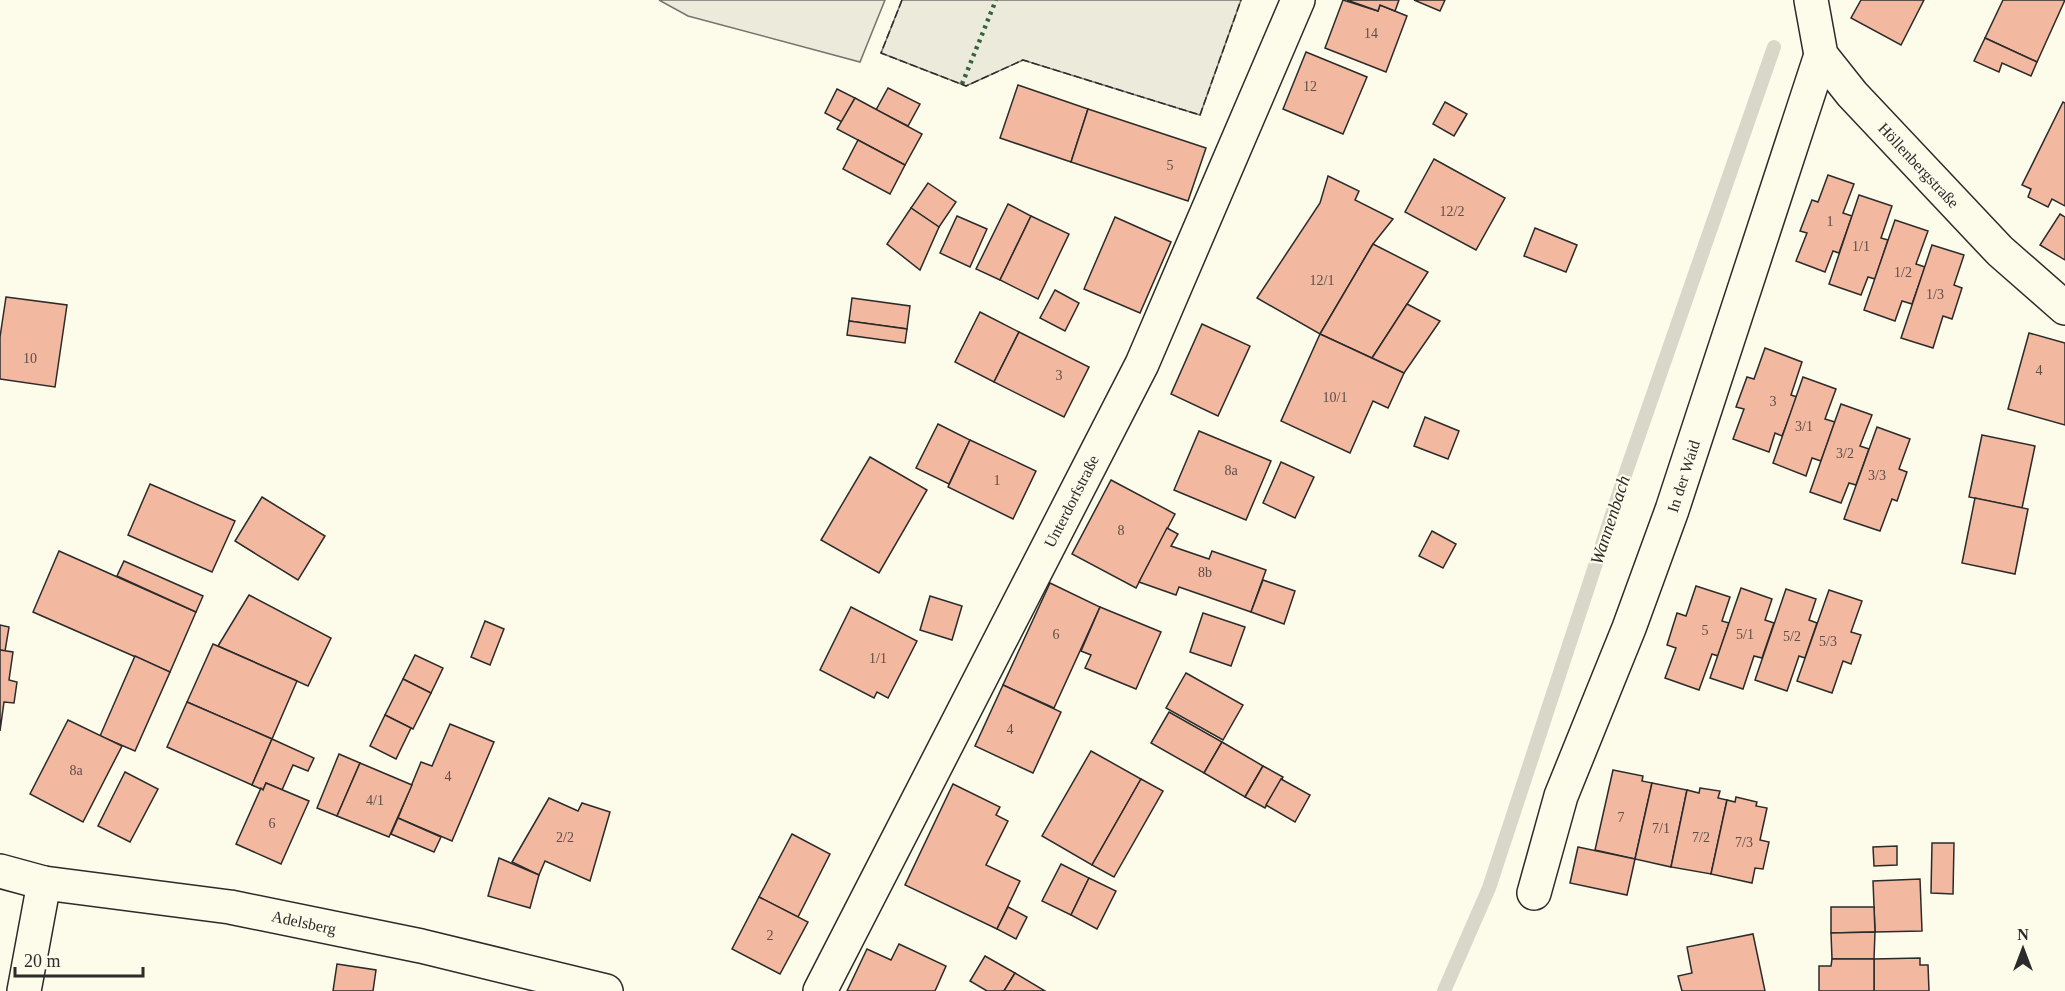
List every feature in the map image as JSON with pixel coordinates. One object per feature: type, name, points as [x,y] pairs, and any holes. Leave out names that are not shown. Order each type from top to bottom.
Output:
[{"type":"street","name":"Unterdorfstraße","points":[[820,991],[1142,364],[1298,0]]},
{"type":"street","name":"Höllenbergstraße","points":[[1810,0],[1821,55],[1852,94],[2000,251],[2065,308]]},
{"type":"street","name":"In der Waid","points":[[1533,893],[1561,796],[1629,628],[1672,510],[1821,55]]},
{"type":"street","name":"Adelsberg","points":[[0,871],[44,883],[230,907],[421,946],[606,991]]},
{"type":"street","points":[[24,991],[44,883]]},
{"type":"shaded area","points":[[659,0],[885,0],[860,62],[688,16]]},
{"type":"shaded area","points":[[902,0],[1241,0],[1200,115],[1023,60],[966,86],[881,53]]},
{"type":"building","points":[[1343,0],[1378,11],[1380,5],[1407,16],[1386,72],[1325,48]]},
{"type":"building","points":[[1347,0],[1399,0],[1395,11],[1380,5],[1378,11]]},
{"type":"building","points":[[1414,0],[1445,0],[1440,11]]},
{"type":"building","points":[[1861,0],[1924,0],[1901,45],[1851,18]]},
{"type":"building","points":[[2003,0],[2065,0],[2037,62],[1985,38]]},
{"type":"building","points":[[1985,38],[2037,62],[2031,76],[2002,63],[1999,72],[1974,61]]},
{"type":"building","points":[[1306,52],[1367,77],[1343,134],[1283,109]]},
{"type":"building","points":[[1018,85],[1088,109],[1071,162],[1000,138]]},
{"type":"building","points":[[888,88],[920,104],[908,126],[876,110]]},
{"type":"building","points":[[837,89],[855,98],[842,122],[825,113]]},
{"type":"building","points":[[855,98],[922,134],[905,165],[837,129]]},
{"type":"building","points":[[1445,102],[1467,114],[1454,136],[1433,124]]},
{"type":"building","points":[[2063,102],[2065,103],[2065,206],[2052,199],[2048,207],[2028,197],[2031,189],[2022,185]]},
{"type":"building","points":[[1088,109],[1206,148],[1188,201],[1071,162]]},
{"type":"building","points":[[858,140],[905,165],[890,194],[843,169]]},
{"type":"building","points":[[1434,159],[1505,198],[1476,250],[1405,212]]},
{"type":"building","points":[[1828,175],[1854,184],[1843,213],[1852,216],[1839,253],[1833,251],[1825,272],[1796,261],[1807,233],[1800,231],[1812,200],[1818,202]]},
{"type":"building","points":[[1328,176],[1359,191],[1355,200],[1393,219],[1373,244],[1320,334],[1257,298],[1320,203]]},
{"type":"building","points":[[928,183],[956,202],[939,227],[911,208]]},
{"type":"building","points":[[1859,195],[1892,206],[1881,238],[1888,240],[1875,279],[1868,277],[1861,295],[1829,284]]},
{"type":"building","points":[[1008,204],[1031,216],[1000,280],[976,269]]},
{"type":"building","points":[[911,208],[939,227],[920,270],[887,244]]},
{"type":"building","points":[[2060,214],[2065,217],[2065,260],[2040,245]]},
{"type":"building","points":[[957,216],[987,229],[970,267],[940,253]]},
{"type":"building","points":[[1031,216],[1069,234],[1038,299],[1000,280]]},
{"type":"building","points":[[1115,217],[1171,242],[1140,313],[1084,289]]},
{"type":"building","points":[[1895,220],[1928,231],[1916,264],[1925,267],[1912,304],[1902,301],[1895,321],[1864,310]]},
{"type":"building","points":[[1535,228],[1577,245],[1566,272],[1524,256]]},
{"type":"building","points":[[1373,244],[1428,272],[1372,358],[1320,334]]},
{"type":"building","points":[[1932,245],[1964,255],[1954,285],[1962,288],[1952,319],[1943,316],[1933,348],[1901,338]]},
{"type":"building","points":[[1055,290],[1079,303],[1065,331],[1040,318]]},
{"type":"building","points":[[6,297],[67,305],[55,387],[0,379],[0,337]]},
{"type":"building","points":[[852,298],[910,306],[907,329],[849,321]]},
{"type":"building","points":[[1407,304],[1440,321],[1404,373],[1372,358]]},
{"type":"building","points":[[980,312],[1019,332],[994,382],[955,362]]},
{"type":"building","points":[[849,321],[907,329],[905,343],[847,335]]},
{"type":"building","points":[[1202,324],[1250,346],[1218,416],[1171,394]]},
{"type":"building","points":[[1019,332],[1089,367],[1064,417],[994,382]]},
{"type":"building","points":[[2029,333],[2065,343],[2065,425],[2008,409]]},
{"type":"building","points":[[1320,334],[1404,373],[1388,408],[1373,401],[1350,453],[1281,421]]},
{"type":"building","points":[[1765,348],[1802,362],[1791,395],[1797,397],[1782,436],[1775,433],[1769,452],[1733,439],[1744,409],[1736,407],[1747,377],[1754,379]]},
{"type":"building","points":[[1803,377],[1836,389],[1825,419],[1835,422],[1821,461],[1812,458],[1806,476],[1773,463]]},
{"type":"building","points":[[1841,404],[1872,415],[1860,446],[1869,449],[1856,485],[1849,483],[1841,503],[1810,492]]},
{"type":"building","points":[[1425,417],[1459,431],[1448,459],[1414,446]]},
{"type":"building","points":[[938,424],[970,440],[949,484],[916,468]]},
{"type":"building","points":[[1877,427],[1910,439],[1899,469],[1907,472],[1897,501],[1892,499],[1880,531],[1844,519]]},
{"type":"building","points":[[1199,431],[1271,461],[1246,520],[1174,490]]},
{"type":"building","points":[[1982,435],[2035,446],[2022,508],[1969,497]]},
{"type":"building","points":[[970,440],[1036,471],[1013,519],[948,487]]},
{"type":"building","points":[[870,457],[927,490],[879,573],[821,540]]},
{"type":"building","points":[[1281,462],[1314,477],[1295,518],[1263,503]]},
{"type":"building","points":[[1111,480],[1175,514],[1136,588],[1072,554]]},
{"type":"building","points":[[150,484],[235,521],[212,572],[128,535]]},
{"type":"building","points":[[262,497],[325,536],[298,580],[235,541]]},
{"type":"building","points":[[1975,498],[2028,509],[2015,574],[1962,563]]},
{"type":"building","points":[[1167,528],[1178,534],[1171,546],[1209,559],[1212,551],[1266,570],[1251,612],[1179,587],[1176,595],[1139,582]]},
{"type":"building","points":[[1432,531],[1456,544],[1443,568],[1419,556]]},
{"type":"building","points":[[59,551],[196,612],[170,672],[33,612]]},
{"type":"building","points":[[124,561],[203,596],[196,612],[117,576]]},
{"type":"building","points":[[1263,580],[1295,591],[1284,624],[1251,612]]},
{"type":"building","points":[[1050,583],[1100,607],[1054,708],[1003,685]]},
{"type":"building","points":[[1696,586],[1730,597],[1722,621],[1729,623],[1718,656],[1712,654],[1699,690],[1665,678],[1676,648],[1667,645],[1677,613],[1686,616]]},
{"type":"building","points":[[1741,588],[1772,599],[1765,620],[1774,623],[1762,658],[1754,656],[1743,689],[1710,678]]},
{"type":"building","points":[[1786,589],[1816,599],[1809,620],[1817,623],[1805,658],[1799,656],[1787,691],[1755,680]]},
{"type":"building","points":[[1829,590],[1862,601],[1851,632],[1861,635],[1851,664],[1843,661],[1832,693],[1797,681]]},
{"type":"building","points":[[249,595],[331,638],[308,686],[218,646]]},
{"type":"building","points":[[930,596],[962,606],[952,640],[920,630]]},
{"type":"building","points":[[851,607],[917,641],[888,698],[877,692],[874,698],[820,670]]},
{"type":"building","points":[[1100,607],[1161,632],[1136,689],[1085,668],[1091,655],[1081,651]]},
{"type":"building","points":[[1203,613],[1245,627],[1231,666],[1190,652]]},
{"type":"building","points":[[485,621],[504,629],[490,665],[471,657]]},
{"type":"building","points":[[0,625],[9,627],[5,651],[0,650]]},
{"type":"building","points":[[213,644],[297,681],[272,739],[187,702]]},
{"type":"building","points":[[0,650],[13,652],[9,680],[17,682],[14,703],[4,702],[0,731]]},
{"type":"building","points":[[415,655],[443,668],[431,693],[403,679]]},
{"type":"building","points":[[135,656],[170,672],[135,751],[100,736]]},
{"type":"building","points":[[1186,673],[1243,705],[1223,740],[1166,708]]},
{"type":"building","points":[[403,679],[431,693],[413,729],[385,715]]},
{"type":"building","points":[[1003,685],[1061,712],[1033,773],[975,746]]},
{"type":"building","points":[[187,702],[272,739],[252,785],[167,747]]},
{"type":"building","points":[[1169,712],[1222,742],[1204,773],[1151,743]]},
{"type":"building","points":[[385,715],[411,728],[396,759],[370,746]]},
{"type":"building","points":[[68,720],[122,746],[83,822],[30,794]]},
{"type":"building","points":[[450,724],[494,742],[452,841],[398,818],[421,762],[432,766]]},
{"type":"building","points":[[272,739],[314,758],[308,771],[293,765],[282,790],[266,783],[263,790],[252,785]]},
{"type":"building","points":[[1222,742],[1263,766],[1245,797],[1204,773]]},
{"type":"building","points":[[1091,751],[1141,779],[1092,865],[1042,836]]},
{"type":"building","points":[[339,754],[360,763],[337,816],[317,808]]},
{"type":"building","points":[[360,763],[412,785],[389,837],[337,816]]},
{"type":"building","points":[[1263,766],[1283,777],[1265,808],[1245,797]]},
{"type":"building","points":[[1613,770],[1643,776],[1642,781],[1652,783],[1635,859],[1595,850]]},
{"type":"building","points":[[125,772],[158,789],[130,842],[98,826]]},
{"type":"building","points":[[1141,779],[1163,791],[1114,877],[1092,865]]},
{"type":"building","points":[[1281,779],[1310,795],[1295,822],[1266,805]]},
{"type":"building","points":[[266,783],[309,801],[281,864],[236,844],[261,788],[263,790]]},
{"type":"building","points":[[1652,783],[1687,790],[1671,867],[1635,859]]},
{"type":"building","points":[[953,784],[1000,807],[996,815],[1008,821],[986,865],[1020,881],[997,929],[905,885]]},
{"type":"building","points":[[1700,788],[1720,791],[1718,798],[1727,800],[1711,874],[1671,867],[1687,790],[1699,793]]},
{"type":"building","points":[[1736,797],[1757,802],[1756,806],[1767,808],[1760,840],[1769,842],[1763,869],[1755,868],[1752,883],[1711,874],[1727,800],[1735,802]]},
{"type":"building","points":[[549,798],[578,811],[582,803],[610,812],[590,881],[545,861],[539,875],[512,862]]},
{"type":"building","points":[[398,818],[441,837],[434,852],[391,834]]},
{"type":"building","points":[[792,834],[830,854],[798,917],[759,897]]},
{"type":"building","points":[[1932,843],[1954,843],[1953,894],[1931,893]]},
{"type":"building","points":[[1897,846],[1897,865],[1874,866],[1873,847]]},
{"type":"building","points":[[1578,847],[1635,859],[1627,895],[1570,883]]},
{"type":"building","points":[[499,858],[539,875],[530,908],[488,896]]},
{"type":"building","points":[[1061,864],[1089,878],[1071,915],[1042,901]]},
{"type":"building","points":[[1089,878],[1116,891],[1097,929],[1071,915]]},
{"type":"building","points":[[1920,879],[1922,931],[1875,932],[1873,881]]},
{"type":"building","points":[[759,897],[808,922],[780,974],[732,949]]},
{"type":"building","points":[[1008,907],[1027,917],[1016,939],[997,929]]},
{"type":"building","points":[[1831,907],[1874,907],[1875,932],[1831,933]]},
{"type":"building","points":[[1875,932],[1874,959],[1832,959],[1831,933]]},
{"type":"building","points":[[1753,934],[1765,991],[1682,991],[1678,976],[1692,973],[1687,947]]},
{"type":"building","points":[[899,944],[946,966],[935,991],[847,991],[867,949],[891,960]]},
{"type":"building","points":[[985,956],[1015,973],[1004,991],[987,991],[970,981]]},
{"type":"building","points":[[1920,958],[1920,965],[1928,965],[1929,991],[1874,991],[1874,959]]},
{"type":"building","points":[[1832,959],[1874,959],[1874,991],[1819,991],[1819,966],[1831,966]]},
{"type":"building","points":[[337,964],[376,970],[373,991],[333,991]]},
{"type":"building","points":[[1015,973],[1045,991],[1004,991]]},
{"type":"waterway","name":"Wannenbach","points":[[1444,991],[1489,888],[1626,472],[1774,47]]},
{"type":"hedge","points":[[962,84],[996,0]]},
{"type":"fence","points":[[902,0],[881,53],[966,86],[1023,60],[1200,115],[1241,0]]}]
